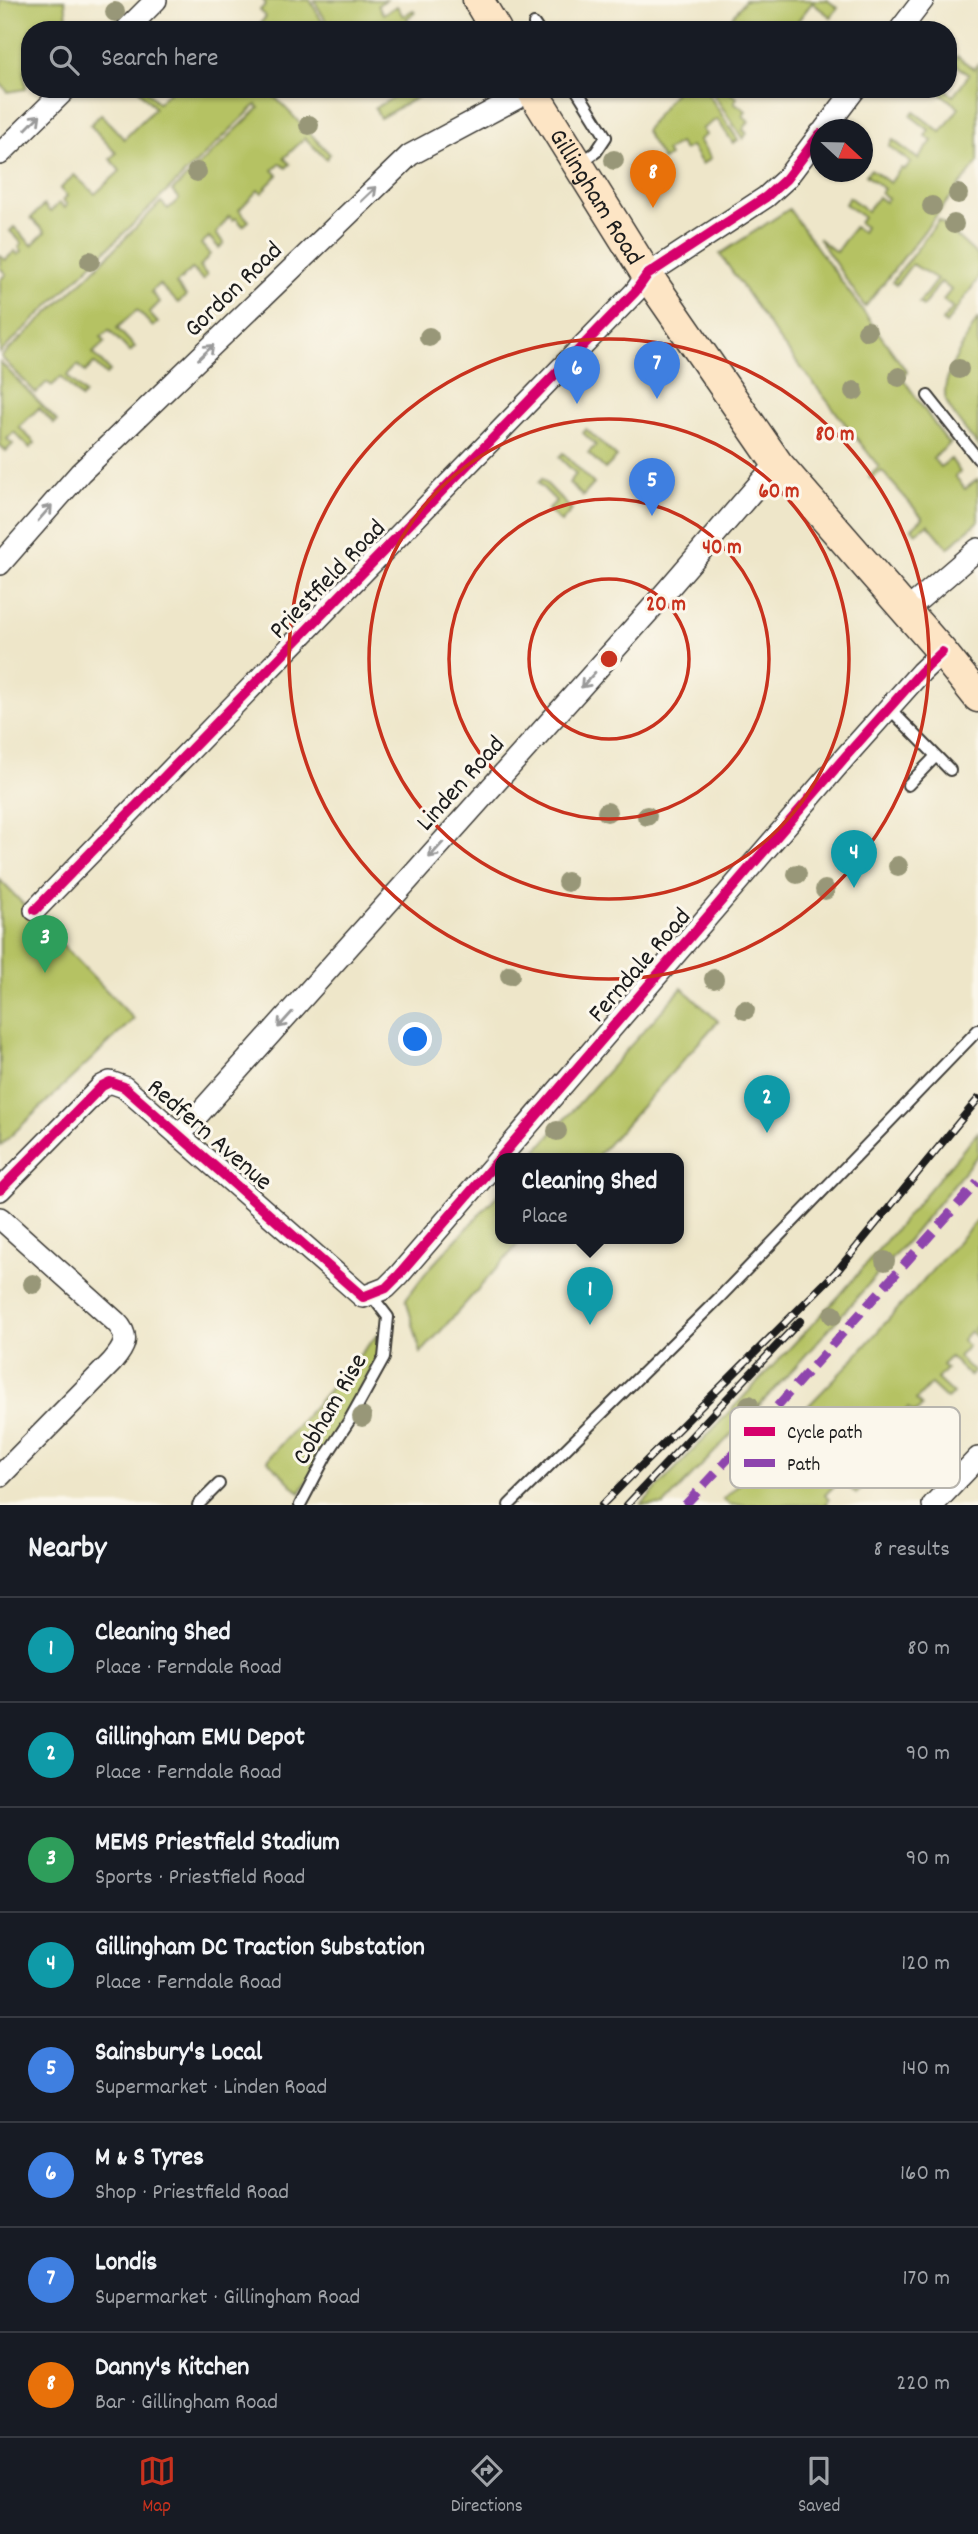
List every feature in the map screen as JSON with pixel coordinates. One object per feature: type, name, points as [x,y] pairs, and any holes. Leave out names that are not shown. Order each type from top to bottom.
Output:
[{"type":"street","points":[[135,21],[156,0]]},
{"type":"street","points":[[478,0],[491,21]]},
{"type":"street","points":[[907,21],[923,0]]},
{"type":"street","points":[[0,154],[57,98]]},
{"type":"street","name":"Gordon Road","points":[[0,564],[80,473],[410,155],[517,98]]},
{"type":"street","name":"Gillingham Road","points":[[537,98],[647,275],[778,463],[978,697]]},
{"type":"street","points":[[832,119],[848,98]]},
{"type":"street","name":"Priestfield Road","points":[[35,910],[635,292],[647,275],[766,197],[786,179],[810,148]]},
{"type":"street","name":"Linden Road","points":[[179,1136],[614,651],[778,463]]},
{"type":"street","points":[[906,610],[978,549]]},
{"type":"street","name":"Ferndale Road","points":[[505,1153],[921,671],[942,652]]},
{"type":"street","name":"Redfern Avenue","points":[[0,1190],[102,1086],[110,1082],[124,1087],[367,1296]]},
{"type":"street","name":"Ferndale Road","points":[[367,1296],[386,1288],[400,1275],[495,1165]]},
{"type":"street","points":[[0,1218],[116,1322],[125,1334],[126,1341],[112,1362],[0,1476]]},
{"type":"street","points":[[960,1477],[978,1458]]},
{"type":"street","points":[[933,1505],[949,1488]]},
{"type":"lane","points":[[578,164],[596,152],[606,136],[582,98]]},
{"type":"lane","points":[[928,396],[978,459]]},
{"type":"lane","points":[[889,708],[950,770]]},
{"type":"lane","points":[[908,785],[936,756]]},
{"type":"lane","points":[[509,1505],[720,1297],[978,1030]]},
{"type":"lane","name":"Cobham Rise","points":[[300,1505],[386,1354],[388,1318],[367,1296]]},
{"type":"lane","points":[[198,1505],[219,1484]]},
{"type":"green space","points":[[0,0],[65,0],[67,21],[21,21],[21,90],[8,92],[0,83]]},
{"type":"green space","points":[[263,0],[310,0],[322,21],[262,21],[266,17],[260,10],[266,4]]},
{"type":"green space","points":[[314,0],[386,0],[378,5],[383,14],[397,6],[403,16],[413,10],[415,13],[407,18],[408,21],[326,21]]},
{"type":"green space","points":[[745,0],[827,0],[838,8],[831,17],[812,3],[798,21],[730,21]]},
{"type":"green space","points":[[957,56],[974,69],[978,64],[978,162],[865,307],[818,238],[836,252],[854,227],[862,232],[865,227],[859,223],[863,217],[845,204],[849,197],[867,211],[878,197],[885,202],[888,198],[881,193],[884,189],[873,180],[873,170],[890,183],[901,168],[904,170],[911,163],[889,146],[893,140],[918,159],[932,141],[925,136],[929,130],[911,116],[914,112],[941,132],[959,108],[946,98],[957,98],[957,91],[969,75],[957,65]]},
{"type":"green space","points":[[146,98],[153,98],[158,103],[163,98],[276,98],[330,154],[326,159],[305,138],[284,158],[290,164],[286,168],[280,163],[273,170],[278,175],[267,188],[262,193],[258,190],[239,210],[249,221],[243,226],[236,218],[233,220],[229,216],[216,234],[224,243],[219,248],[209,237],[201,244],[210,254],[200,267],[207,275],[203,280],[192,269],[176,284],[186,296],[178,303],[159,284],[151,292],[160,302],[149,313],[158,323],[153,327],[137,310],[117,328],[135,347],[130,352],[109,330],[101,337],[105,342],[93,353],[110,371],[106,375],[94,363],[85,372],[78,365],[67,376],[85,394],[81,398],[61,377],[52,386],[47,382],[36,393],[1,357],[88,276],[161,202],[168,209],[179,199],[172,191],[259,108],[256,105],[0,353],[0,280],[6,274],[0,268],[0,255],[5,260],[15,251],[18,255],[22,251],[19,247],[22,243],[10,231],[14,227],[32,245],[45,232],[31,218],[44,205],[50,212],[59,203],[65,208],[67,205],[63,200],[67,196],[60,189],[74,175],[95,194],[120,171],[110,159],[116,153],[90,125],[101,114],[124,139],[155,108]]},
{"type":"green space","points":[[393,98],[416,98],[380,118],[375,108]]},
{"type":"green space","points":[[670,98],[711,98],[738,140],[733,143],[717,119],[702,129],[706,135],[699,140],[711,158],[702,164],[691,146],[684,150],[679,143],[666,151],[669,156],[663,160],[645,131]]},
{"type":"green space","points":[[716,98],[737,98],[734,102],[746,111],[743,116],[749,121],[743,130],[747,133],[743,139]]},
{"type":"green space","points":[[789,209],[907,372],[902,377],[947,442],[951,443],[933,458],[940,467],[951,459],[960,472],[955,476],[965,489],[978,479],[978,521],[948,548],[928,524],[916,533],[912,528],[923,518],[882,471],[871,479],[869,477],[879,467],[777,337],[720,254]]},
{"type":"green space","points":[[939,220],[978,256],[978,279],[946,324],[942,321],[953,308],[943,300],[951,290],[941,282],[923,306],[919,303],[937,279],[912,264],[896,285],[892,282]]},
{"type":"green space","points":[[978,318],[978,446],[951,411],[945,391],[950,370]]},
{"type":"green space","points":[[0,362],[57,421],[54,424],[39,408],[19,427],[35,443],[30,448],[14,432],[7,439],[13,444],[6,451],[0,445]]},
{"type":"green space","points":[[586,429],[617,457],[605,469],[588,453],[596,445],[583,433]]},
{"type":"green space","points":[[563,453],[594,484],[583,496],[569,483],[576,474],[559,457]]},
{"type":"green space","points":[[542,479],[572,510],[561,522],[548,510],[556,501],[538,483]]},
{"type":"green space","points":[[0,880],[134,1019],[0,1146]]},
{"type":"green space","points":[[682,988],[718,1021],[600,1153],[534,1153]]},
{"type":"green space","points":[[978,1132],[978,1155],[908,1240],[757,1407],[734,1407],[840,1295]]},
{"type":"green space","points":[[495,1197],[495,1244],[519,1244],[421,1353],[406,1299],[427,1271]]},
{"type":"green space","points":[[978,1219],[978,1324],[974,1329],[978,1338],[970,1331],[962,1340],[968,1346],[958,1357],[974,1372],[970,1376],[950,1357],[942,1365],[946,1369],[937,1379],[953,1394],[947,1399],[931,1384],[916,1400],[921,1407],[807,1407]]},
{"type":"green space","points":[[378,1334],[386,1344],[300,1493],[267,1460]]},
{"type":"green space","points":[[730,1411],[730,1436],[664,1505],[641,1505]]},
{"type":"green space","points":[[735,1488],[832,1488],[825,1495],[829,1500],[826,1503],[828,1505],[730,1505],[723,1499]]},
{"type":"green space","points":[[850,1488],[863,1488],[856,1494]]},
{"type":"railway","points":[[602,1505],[838,1270],[978,1099]]},
{"type":"railway","points":[[627,1505],[800,1321]]},
{"type":"marked path","points":[[776,1407],[978,1182]]},
{"type":"marked path","points":[[685,1505],[730,1457]]},
{"type":"cycle path","points":[[35,910],[635,292],[647,275],[766,197],[786,179],[810,147]]},
{"type":"cycle path","points":[[504,1153],[846,756],[942,652]]},
{"type":"cycle path","points":[[0,1190],[102,1086],[110,1082],[124,1087],[363,1297],[386,1288],[399,1275],[495,1164]]},
{"type":"place","name":"Danny's Kitchen","points":[[653,208]]},
{"type":"place","name":"Londis","points":[[657,399]]},
{"type":"place","name":"M & S Tyres","points":[[577,404]]},
{"type":"place","name":"Sainsbury's Local","points":[[652,516]]},
{"type":"place","name":"Gillingham DC Traction Substation","points":[[854,888]]},
{"type":"place","name":"MEMS Priestfield Stadium","points":[[45,973]]},
{"type":"place","name":"Gillingham EMU Depot","points":[[767,1133]]},
{"type":"place","name":"Cleaning Shed","points":[[590,1325]]}]
